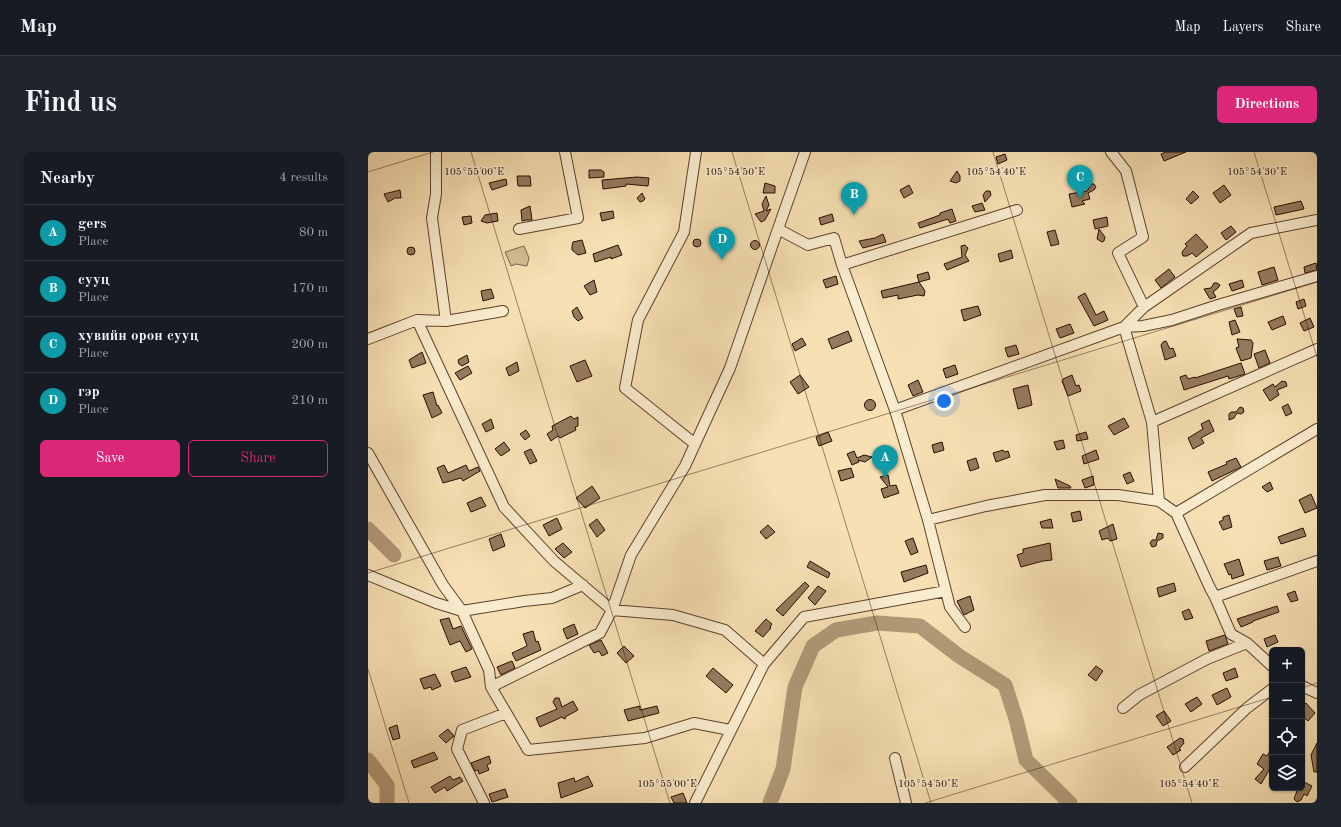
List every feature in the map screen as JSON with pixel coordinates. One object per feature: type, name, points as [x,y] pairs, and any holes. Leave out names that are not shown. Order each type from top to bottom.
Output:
[{"type":"street","points":[[436,152],[436,194],[432,218],[446,322]]},
{"type":"street","points":[[519,229],[578,218],[565,152]]},
{"type":"street","points":[[695,444],[625,388],[638,320],[684,232],[696,152]]},
{"type":"street","points":[[491,687],[600,634],[612,610],[630,555],[685,466],[730,368],[805,152]]},
{"type":"street","points":[[1111,152],[1126,171],[1143,237],[1118,253],[1144,307]]},
{"type":"street","points":[[842,265],[1017,210]]},
{"type":"street","points":[[1124,327],[1144,307],[1250,232],[1317,220]]},
{"type":"street","points":[[778,229],[808,245],[834,238],[842,265],[895,410],[928,520],[950,607],[965,627]]},
{"type":"street","points":[[895,410],[1124,327],[1143,326],[1172,320],[1317,276]]},
{"type":"street","points":[[368,339],[417,320],[446,322],[502,311]]},
{"type":"street","points":[[417,320],[504,507],[554,561],[612,610],[673,615],[725,630],[764,664]]},
{"type":"street","points":[[1124,327],[1152,422],[1159,501]]},
{"type":"street","points":[[1152,422],[1317,348]]},
{"type":"street","points":[[1176,513],[1317,429]]},
{"type":"street","points":[[368,453],[444,585],[462,611],[489,670],[491,687],[528,750],[645,738],[694,723],[730,730]]},
{"type":"street","points":[[928,520],[986,506],[1046,495],[1118,495],[1159,501],[1176,513],[1210,588],[1216,597],[1231,634],[1247,643],[1269,663]]},
{"type":"street","points":[[1216,597],[1317,561]]},
{"type":"street","points":[[368,575],[436,603],[462,611],[552,598],[583,585]]},
{"type":"street","points":[[695,803],[764,664],[804,617],[946,591]]},
{"type":"street","points":[[1123,708],[1139,695],[1207,659],[1247,643]]},
{"type":"street","points":[[1305,687],[1317,693]]},
{"type":"street","points":[[1185,767],[1247,708],[1269,690]]},
{"type":"street","points":[[484,803],[457,750],[462,730],[506,713]]},
{"type":"street","points":[[895,758],[906,803]]},
{"type":"shaded area","points":[[524,246],[529,258],[527,266],[516,264],[511,266],[505,252]]},
{"type":"building","points":[[1166,152],[1186,152],[1164,161],[1161,154]]},
{"type":"building","points":[[1005,154],[1007,160],[998,164],[996,157]]},
{"type":"building","points":[[589,170],[601,170],[604,172],[604,177],[589,178]]},
{"type":"building","points":[[957,171],[960,176],[960,181],[956,183],[950,181]]},
{"type":"building","points":[[517,176],[530,176],[531,186],[518,186]]},
{"type":"building","points":[[637,177],[649,178],[648,186],[626,184],[626,186],[603,189],[602,180]]},
{"type":"building","points":[[506,179],[507,185],[492,190],[489,183]]},
{"type":"building","points":[[765,183],[775,186],[775,193],[763,193]]},
{"type":"building","points":[[1091,184],[1094,184],[1096,187],[1088,193],[1090,199],[1082,201],[1085,204],[1072,207],[1069,194],[1087,191]]},
{"type":"building","points":[[909,185],[913,193],[904,198],[900,190]]},
{"type":"building","points":[[1224,185],[1231,195],[1220,203],[1213,193]]},
{"type":"building","points":[[400,190],[401,198],[395,198],[388,202],[384,194]]},
{"type":"building","points":[[986,191],[990,191],[991,195],[985,202],[983,195]]},
{"type":"building","points":[[1193,191],[1199,197],[1191,204],[1186,199]]},
{"type":"building","points":[[642,193],[645,199],[640,202],[637,198]]},
{"type":"building","points":[[766,196],[769,205],[766,211],[771,209],[765,220],[761,222],[755,214],[764,211],[762,204]]},
{"type":"building","points":[[1301,201],[1304,209],[1276,215],[1274,207]]},
{"type":"building","points":[[982,203],[985,210],[975,212],[972,206]]},
{"type":"building","points":[[530,206],[532,220],[522,221],[521,210]]},
{"type":"building","points":[[952,209],[956,221],[950,223],[948,219],[920,228],[918,223]]},
{"type":"building","points":[[613,211],[614,218],[602,221],[600,213]]},
{"type":"building","points":[[497,213],[498,221],[487,223],[481,221],[485,215]]},
{"type":"building","points":[[832,214],[834,221],[821,225],[819,218]]},
{"type":"building","points":[[471,216],[472,223],[464,225],[462,217]]},
{"type":"building","points":[[1107,217],[1108,226],[1095,229],[1093,220]]},
{"type":"building","points":[[1231,226],[1236,232],[1226,240],[1221,233]]},
{"type":"building","points":[[1099,229],[1105,237],[1104,241],[1102,242],[1097,239]]},
{"type":"building","points":[[1055,230],[1059,244],[1051,246],[1047,232]]},
{"type":"building","points":[[883,234],[886,242],[863,248],[859,241],[875,238]]},
{"type":"building","points":[[1196,234],[1208,247],[1196,257],[1192,253],[1187,256],[1183,256],[1182,252],[1187,246],[1185,244]]},
{"type":"building","points":[[695,239],[699,239],[701,243],[699,247],[695,247],[693,245],[693,241]]},
{"type":"building","points":[[582,240],[586,253],[578,255],[572,250],[573,242]]},
{"type":"building","points":[[753,241],[757,241],[759,245],[757,249],[753,249],[751,247],[751,243]]},
{"type":"building","points":[[618,245],[622,255],[595,262],[593,254]]},
{"type":"building","points":[[965,245],[968,248],[965,255],[969,261],[947,270],[944,264],[962,257],[961,246]]},
{"type":"building","points":[[409,247],[413,247],[415,251],[413,255],[409,255],[407,253],[407,249]]},
{"type":"building","points":[[1011,250],[1013,258],[1000,262],[998,254]]},
{"type":"building","points":[[1316,263],[1317,270],[1305,273],[1304,267]]},
{"type":"building","points":[[1274,267],[1278,280],[1262,285],[1258,272]]},
{"type":"building","points":[[1169,269],[1175,277],[1161,288],[1155,280]]},
{"type":"building","points":[[928,272],[930,279],[919,282],[917,275]]},
{"type":"building","points":[[836,276],[838,284],[826,288],[823,280]]},
{"type":"building","points":[[594,280],[597,292],[590,295],[584,286]]},
{"type":"building","points":[[1242,280],[1244,287],[1232,291],[1229,284]]},
{"type":"building","points":[[919,282],[925,291],[924,296],[918,295],[898,299],[898,295],[883,298],[881,291]]},
{"type":"building","points":[[1214,283],[1220,285],[1213,292],[1216,297],[1210,299],[1204,289],[1211,288]]},
{"type":"building","points":[[491,289],[494,298],[483,301],[481,291]]},
{"type":"building","points":[[1085,293],[1096,315],[1104,311],[1108,320],[1094,326],[1078,297]]},
{"type":"building","points":[[1304,299],[1306,306],[1298,309],[1296,302]]},
{"type":"building","points":[[978,306],[981,315],[964,321],[961,310]]},
{"type":"building","points":[[577,307],[583,318],[578,321],[574,317],[572,311]]},
{"type":"building","points":[[1241,307],[1243,316],[1237,317],[1234,309]]},
{"type":"building","points":[[1283,316],[1286,324],[1272,330],[1268,322]]},
{"type":"building","points":[[1310,318],[1314,327],[1304,331],[1300,323]]},
{"type":"building","points":[[1235,320],[1240,332],[1232,335],[1229,322]]},
{"type":"building","points":[[1070,324],[1074,333],[1060,338],[1056,329]]},
{"type":"building","points":[[848,331],[852,341],[832,349],[828,339]]},
{"type":"building","points":[[802,338],[806,345],[795,351],[792,344]]},
{"type":"building","points":[[1237,339],[1251,340],[1253,343],[1251,358],[1241,361],[1236,348],[1239,347]]},
{"type":"building","points":[[1166,341],[1170,349],[1173,348],[1176,356],[1165,360],[1161,345]]},
{"type":"building","points":[[1016,345],[1019,354],[1008,357],[1005,348]]},
{"type":"building","points":[[1265,350],[1270,363],[1259,368],[1254,354]]},
{"type":"building","points":[[422,352],[426,363],[412,368],[409,360]]},
{"type":"building","points":[[467,355],[469,362],[462,366],[459,364],[458,360]]},
{"type":"building","points":[[585,360],[592,376],[577,382],[570,366]]},
{"type":"building","points":[[517,362],[519,371],[509,376],[506,368]]},
{"type":"building","points":[[1241,363],[1245,374],[1229,379],[1228,376],[1184,390],[1180,377],[1186,375],[1188,379],[1195,378]]},
{"type":"building","points":[[955,365],[958,374],[946,378],[943,369]]},
{"type":"building","points":[[468,366],[472,373],[460,380],[455,373]]},
{"type":"building","points":[[800,375],[809,387],[798,394],[790,382]]},
{"type":"building","points":[[1072,375],[1076,386],[1079,385],[1081,391],[1068,396],[1062,381],[1063,379]]},
{"type":"building","points":[[918,380],[923,392],[913,396],[908,385]]},
{"type":"building","points":[[1282,381],[1286,382],[1287,386],[1277,390],[1279,395],[1270,401],[1263,390],[1273,384],[1275,387]]},
{"type":"building","points":[[1028,385],[1032,405],[1018,409],[1013,389]]},
{"type":"building","points":[[433,392],[437,406],[438,405],[442,413],[432,418],[423,395]]},
{"type":"building","points":[[868,400],[872,400],[874,401],[874,409],[868,410],[865,407],[865,403]]},
{"type":"building","points":[[1288,404],[1292,413],[1286,416],[1282,407]]},
{"type":"building","points":[[1240,407],[1243,408],[1244,412],[1241,414],[1237,413],[1234,418],[1229,420],[1229,414],[1231,412],[1236,412]]},
{"type":"building","points":[[571,416],[574,419],[578,417],[578,426],[575,427],[576,430],[560,438],[558,436],[551,441],[547,434],[553,430],[552,426]]},
{"type":"building","points":[[1124,418],[1129,427],[1114,435],[1108,426]]},
{"type":"building","points":[[491,419],[494,428],[486,432],[482,424]]},
{"type":"building","points":[[1209,420],[1214,431],[1201,438],[1204,443],[1193,449],[1188,438],[1203,429],[1201,424]]},
{"type":"building","points":[[526,430],[530,436],[525,440],[520,434]]},
{"type":"building","points":[[828,432],[832,441],[819,446],[816,437]]},
{"type":"building","points":[[1086,432],[1088,439],[1077,441],[1076,435]]},
{"type":"building","points":[[1063,440],[1065,448],[1057,450],[1054,442]]},
{"type":"building","points":[[504,442],[510,450],[501,456],[495,449]]},
{"type":"building","points":[[942,442],[944,450],[934,453],[932,445]]},
{"type":"building","points":[[884,448],[888,461],[879,464],[875,451]]},
{"type":"building","points":[[531,449],[537,461],[530,464],[524,452]]},
{"type":"building","points":[[1003,450],[1004,452],[1008,451],[1010,457],[996,462],[993,453]]},
{"type":"building","points":[[1096,450],[1099,459],[1084,464],[1082,456]]},
{"type":"building","points":[[854,451],[857,458],[864,455],[872,457],[865,462],[858,460],[859,462],[852,465],[847,454]]},
{"type":"building","points":[[976,458],[979,468],[970,471],[967,461]]},
{"type":"building","points":[[1236,458],[1241,467],[1212,481],[1208,472],[1227,464],[1226,462]]},
{"type":"building","points":[[444,465],[448,473],[466,465],[469,471],[478,467],[480,471],[463,481],[461,478],[443,483],[437,468]]},
{"type":"building","points":[[851,468],[854,477],[841,481],[838,471]]},
{"type":"building","points":[[1130,472],[1134,481],[1127,484],[1123,475]]},
{"type":"building","points":[[888,475],[890,486],[896,485],[899,493],[884,498],[881,489],[888,487],[880,477]]},
{"type":"building","points":[[1093,476],[1094,485],[1085,488],[1082,480]]},
{"type":"building","points":[[1055,479],[1070,486],[1071,488],[1058,488]]},
{"type":"building","points":[[1270,482],[1273,489],[1267,492],[1262,487]]},
{"type":"building","points":[[592,486],[600,498],[585,508],[576,498]]},
{"type":"building","points":[[1311,494],[1317,508],[1305,513],[1299,500]]},
{"type":"building","points":[[481,497],[486,506],[471,512],[467,503]]},
{"type":"building","points":[[1080,511],[1082,520],[1073,522],[1071,513]]},
{"type":"building","points":[[1229,515],[1232,527],[1223,530],[1219,522],[1223,520],[1223,517]]},
{"type":"building","points":[[557,518],[562,529],[549,536],[543,525]]},
{"type":"building","points":[[597,519],[605,530],[597,537],[589,525]]},
{"type":"building","points":[[1051,519],[1053,528],[1042,528],[1040,522]]},
{"type":"building","points":[[1113,524],[1117,539],[1110,541],[1108,538],[1102,540],[1099,531]]},
{"type":"building","points":[[768,525],[775,532],[766,539],[760,532]]},
{"type":"building","points":[[1303,528],[1306,536],[1281,544],[1278,537]]},
{"type":"building","points":[[1158,533],[1163,534],[1163,538],[1157,541],[1156,546],[1152,547],[1150,543],[1152,540],[1156,540]]},
{"type":"building","points":[[501,534],[505,546],[493,551],[489,539]]},
{"type":"building","points":[[913,538],[918,552],[911,555],[905,541]]},
{"type":"building","points":[[563,543],[572,552],[564,558],[555,549]]},
{"type":"building","points":[[1050,543],[1052,560],[1021,567],[1017,555],[1023,553],[1023,549]]},
{"type":"building","points":[[1278,557],[1281,566],[1267,570],[1264,561]]},
{"type":"building","points":[[1239,559],[1244,575],[1232,579],[1231,574],[1229,575],[1224,564]]},
{"type":"building","points":[[810,561],[830,573],[828,578],[807,567]]},
{"type":"building","points":[[926,565],[928,573],[904,582],[901,572]]},
{"type":"building","points":[[805,582],[809,586],[783,616],[776,610]]},
{"type":"building","points":[[1174,583],[1176,591],[1159,597],[1157,588]]},
{"type":"building","points":[[818,586],[826,591],[815,605],[808,598]]},
{"type":"building","points":[[1295,591],[1298,600],[1291,602],[1287,594]]},
{"type":"building","points":[[970,596],[974,610],[964,615],[957,601]]},
{"type":"building","points":[[1277,606],[1279,612],[1241,627],[1237,619]]},
{"type":"building","points":[[1189,609],[1193,618],[1185,620],[1182,612]]},
{"type":"building","points":[[449,618],[453,629],[461,626],[472,649],[466,652],[460,641],[450,645],[440,620]]},
{"type":"building","points":[[766,619],[772,624],[770,627],[771,628],[763,637],[755,631]]},
{"type":"building","points":[[574,624],[578,634],[567,639],[563,629]]},
{"type":"building","points":[[533,631],[536,642],[538,641],[541,650],[516,661],[512,653],[527,646],[523,634]]},
{"type":"building","points":[[1225,635],[1228,644],[1209,651],[1206,641]]},
{"type":"building","points":[[1275,635],[1278,642],[1267,647],[1264,639]]},
{"type":"building","points":[[601,640],[608,653],[602,656],[599,651],[594,653],[589,645]]},
{"type":"building","points":[[624,646],[634,656],[626,663],[617,653]]},
{"type":"building","points":[[512,661],[515,668],[501,675],[497,667]]},
{"type":"building","points":[[1096,666],[1103,671],[1096,681],[1088,675]]},
{"type":"building","points":[[466,667],[471,677],[455,682],[451,672]]},
{"type":"building","points":[[713,668],[733,685],[726,693],[706,676]]},
{"type":"building","points":[[1235,668],[1238,677],[1226,681],[1223,673]]},
{"type":"building","points":[[435,674],[441,686],[432,690],[431,687],[424,689],[420,679]]},
{"type":"building","points":[[1227,688],[1231,697],[1217,705],[1212,695]]},
{"type":"building","points":[[1197,697],[1202,704],[1191,712],[1185,704]]},
{"type":"building","points":[[555,698],[559,698],[562,707],[573,701],[578,710],[564,719],[562,717],[540,727],[536,718],[557,709],[553,702]]},
{"type":"building","points":[[1306,703],[1315,713],[1308,721],[1305,718]]},
{"type":"building","points":[[640,706],[640,710],[657,706],[659,713],[628,721],[624,710]]},
{"type":"building","points":[[1164,711],[1171,721],[1163,726],[1156,716]]},
{"type":"building","points":[[397,725],[400,738],[393,740],[389,728]]},
{"type":"building","points":[[448,729],[454,736],[446,743],[439,736]]},
{"type":"building","points":[[1180,738],[1183,739],[1184,743],[1179,749],[1181,750],[1173,755],[1167,747]]},
{"type":"building","points":[[1317,743],[1317,772],[1314,772],[1311,755]]},
{"type":"building","points":[[434,752],[438,759],[414,768],[411,761]]},
{"type":"building","points":[[1269,753],[1269,770],[1261,784],[1255,779],[1264,769],[1257,764],[1263,754],[1267,756]]},
{"type":"building","points":[[489,756],[491,763],[487,765],[489,770],[479,774],[478,770],[475,771],[471,763]]},
{"type":"building","points":[[450,776],[453,780],[460,777],[463,781],[447,791],[445,787],[435,793],[431,787]]},
{"type":"building","points":[[588,776],[593,786],[561,798],[558,783],[574,778],[575,782]]},
{"type":"building","points":[[1305,782],[1312,786],[1307,796],[1304,794],[1301,800],[1297,802],[1294,799],[1297,791],[1305,791]]},
{"type":"building","points":[[505,789],[508,797],[492,802],[489,794]]},
{"type":"building","points":[[683,793],[687,803],[674,803],[671,797]]},
{"type":"waterway","points":[[368,529],[394,555]]},
{"type":"waterway","points":[[770,803],[783,769],[795,687],[813,646],[836,630],[877,623],[920,626],[959,656],[1005,685],[1016,719],[1026,760],[1070,803]]},
{"type":"waterway","points":[[368,760],[387,785],[387,803]]},
{"type":"place","name":"хувийн орон сууц","points":[[1080,198]]},
{"type":"place","name":"сууц","points":[[854,215]]},
{"type":"place","name":"гэр","points":[[722,260]]},
{"type":"place","name":"gers","points":[[885,478]]}]
